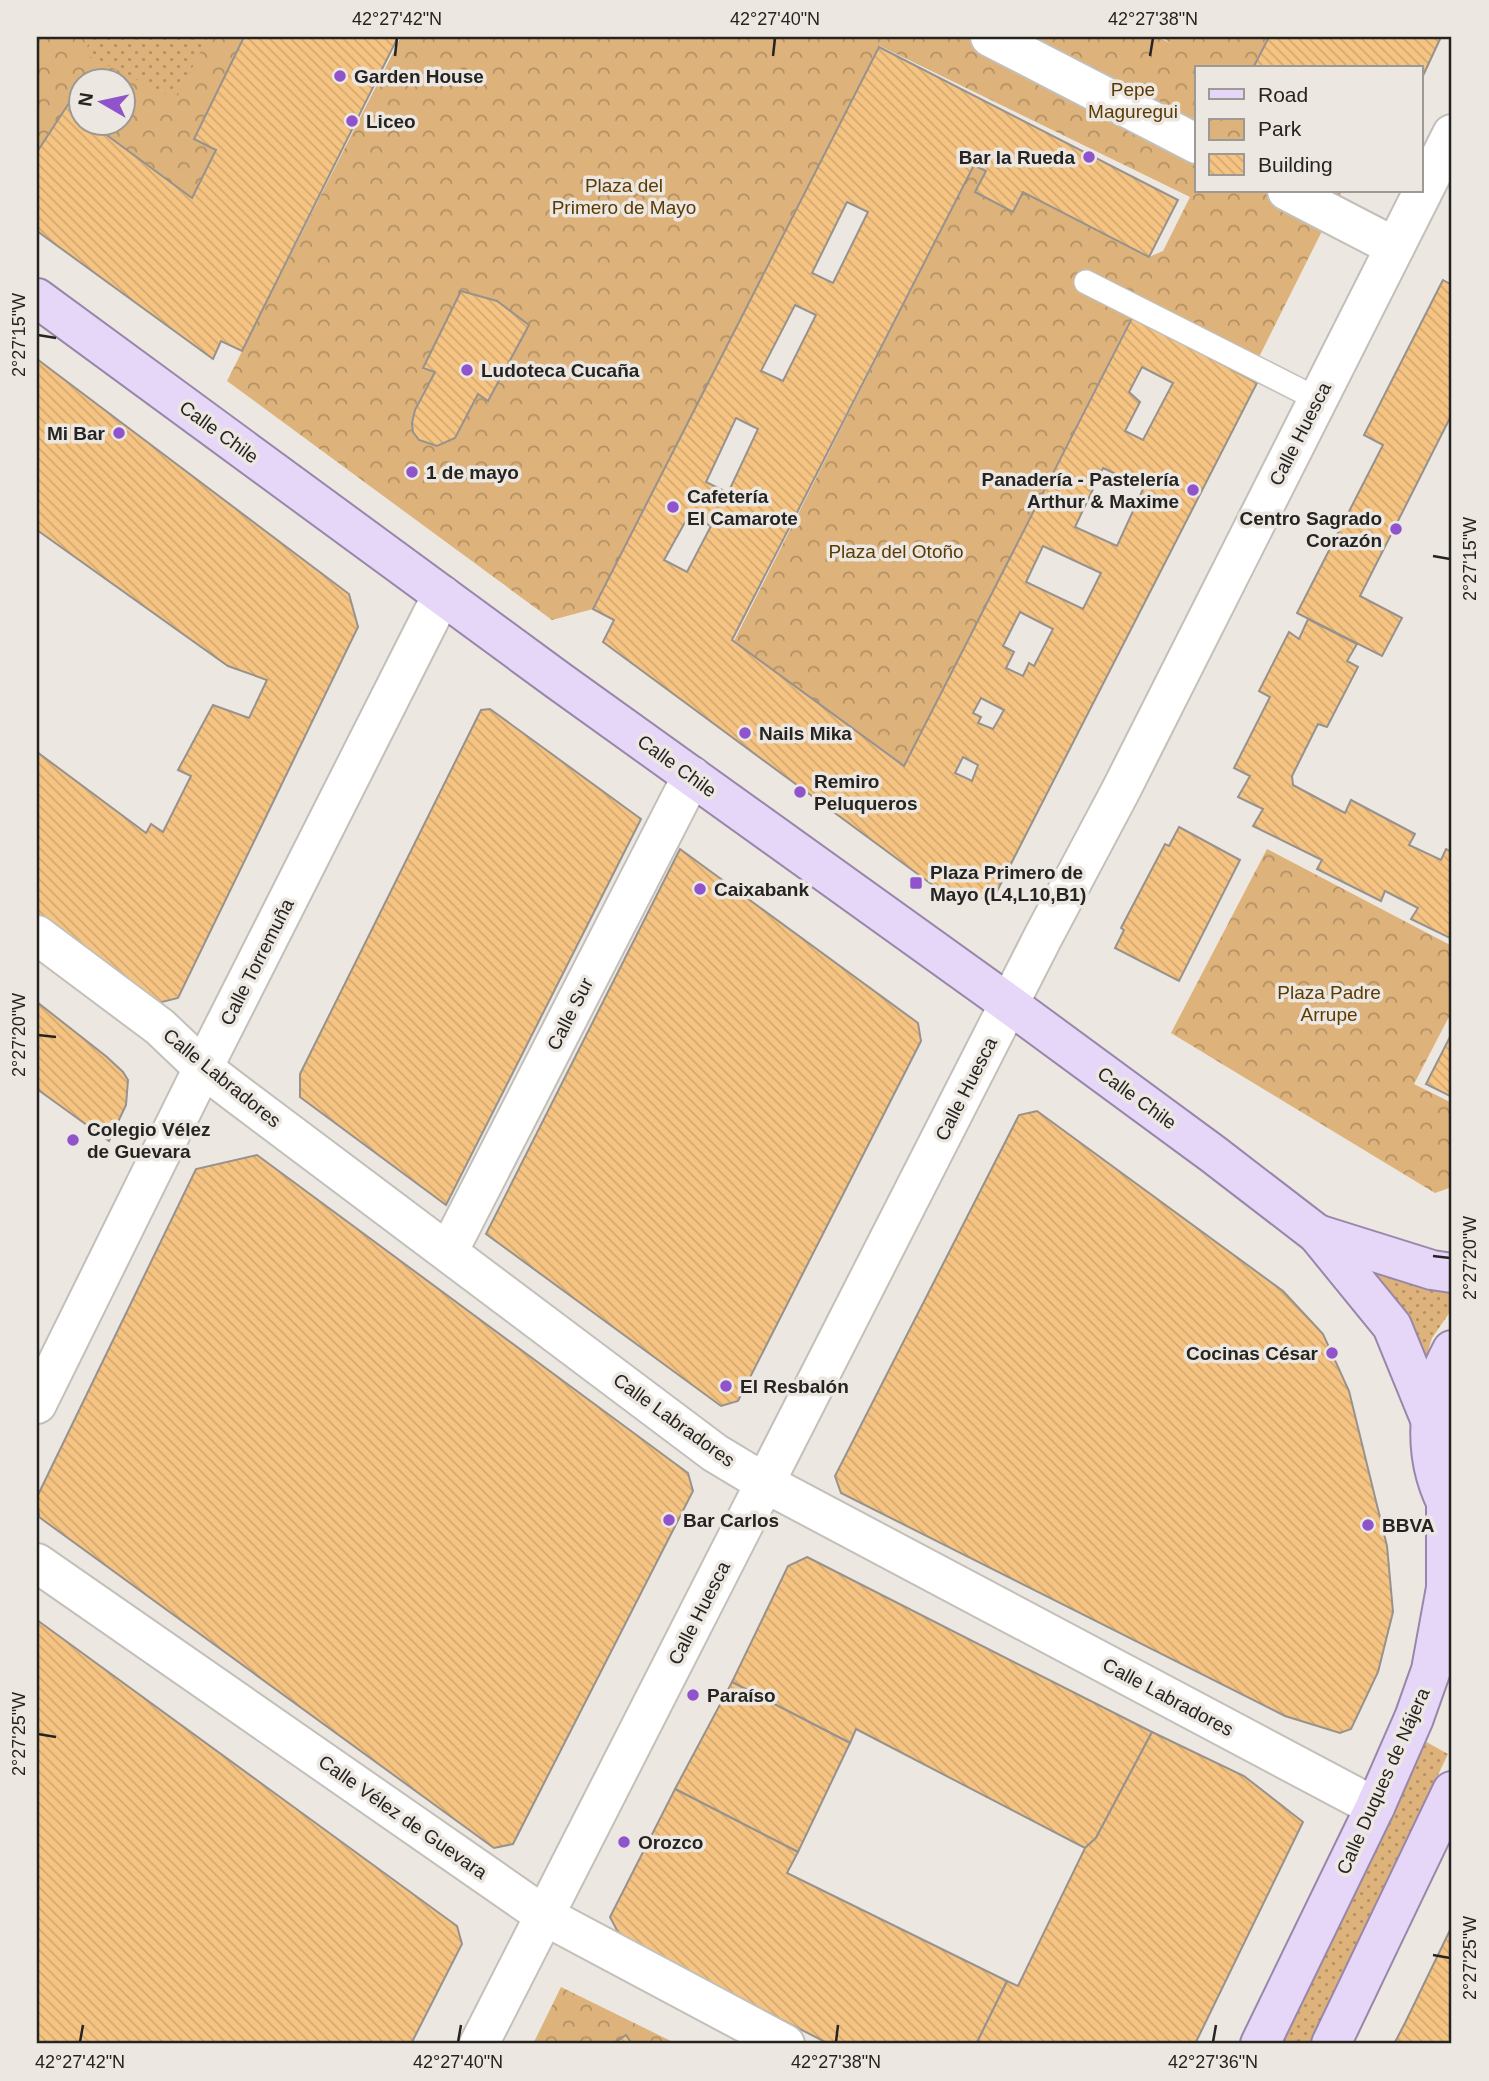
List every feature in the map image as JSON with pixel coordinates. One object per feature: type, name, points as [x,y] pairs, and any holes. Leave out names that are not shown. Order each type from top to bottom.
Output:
[{"type":"main road","name":"Calle Chile","points":[[37,298],[442,595],[1009,1004],[1317,1234],[1392,1326],[1430,1419]]},
{"type":"main road","name":"Calle Chile","points":[[1317,1234],[1432,1270],[1452,1273]]},
{"type":"main road","points":[[1430,1419],[1435,1389],[1452,1350]]},
{"type":"main road","name":"Calle Duques de Nájera","points":[[1260,2044],[1375,1807],[1415,1718],[1431,1670],[1446,1588],[1449,1507],[1433,1461],[1430,1419]]},
{"type":"main road","points":[[1331,2044],[1452,1791]]},
{"type":"street","points":[[990,37],[1195,143]]},
{"type":"street","name":"Calle Huesca","points":[[479,2044],[1009,1004],[1122,790],[1452,134]]},
{"type":"street","points":[[1289,192],[1395,247]]},
{"type":"street","name":"Calle Torremuña","points":[[37,1404],[442,595]]},
{"type":"street","name":"Calle Sur","points":[[448,1252],[692,776]]},
{"type":"street","name":"Calle Labradores","points":[[37,935],[160,1027],[203,1068],[715,1453],[765,1483],[1375,1807]]},
{"type":"street","name":"Calle Vélez de Guevara","points":[[37,1563],[545,1916],[785,2044]]},
{"type":"lane","points":[[1086,282],[1317,399]]},
{"type":"green space","points":[[37,37],[244,37],[194,138],[216,150],[192,198],[107,136],[136,136],[136,66],[66,66],[66,108],[37,152]]},
{"type":"green space","points":[[93,37],[208,37],[176,99],[136,79],[136,66],[109,66],[83,53]]},
{"type":"green space","points":[[401,37],[1158,37],[1172,44],[1161,37],[1270,37],[1254,66],[1195,66],[1195,192],[1342,192],[1248,379],[1132,316],[904,766],[734,641],[974,165],[986,171],[976,193],[1013,211],[1023,192],[1149,257],[1163,251],[1190,197],[880,46],[593,609],[552,620],[227,381]],"holes":[[[461,291],[528,325],[488,401],[478,394],[455,438],[437,446],[423,441],[415,434],[412,425],[417,404],[435,372],[423,368]]]},
{"type":"green space","name":"Plaza Padre Arrupe","points":[[1267,849],[1452,946],[1452,1011],[1414,1084],[1452,1103],[1452,1187],[1435,1193],[1171,1033]]},
{"type":"green space","points":[[1365,1264],[1452,1287],[1452,1309],[1432,1338],[1424,1363],[1401,1305]]},
{"type":"green space","points":[[1421,1739],[1448,1754],[1309,2044],[1276,2044]]},
{"type":"green space","points":[[561,1987],[677,2044],[533,2044]]},
{"type":"building","points":[[244,37],[398,37],[242,351],[221,341],[213,359],[37,231],[37,152],[66,108],[66,136],[108,136],[192,198],[216,150],[194,139]]},
{"type":"building","points":[[1269,37],[1441,37],[1422,78],[1422,66],[1254,66]]},
{"type":"building","points":[[879,47],[1178,200],[1149,257],[1023,192],[1013,212],[975,192],[986,171],[974,165],[732,640],[904,766],[1133,316],[1257,383],[995,895],[957,903],[603,642],[614,620],[593,609]],"holes":[[[847,202],[868,212],[833,283],[812,273]],[[795,305],[816,315],[783,381],[761,371]],[[1142,367],[1173,383],[1143,440],[1125,431],[1140,402],[1129,392]],[[736,418],[758,429],[728,493],[706,482]],[[1103,468],[1144,487],[1117,546],[1075,527]],[[689,515],[711,526],[687,572],[664,560]],[[1043,546],[1101,573],[1083,609],[1026,582]],[[1020,612],[1053,629],[1034,666],[1029,663],[1023,676],[1006,668],[1014,652],[1003,646]],[[981,698],[1004,710],[993,729],[978,723],[981,717],[973,713]],[[963,757],[978,765],[972,781],[955,773]]]},
{"type":"building","points":[[1443,280],[1452,285],[1452,414],[1360,596],[1402,618],[1382,656],[1297,613],[1383,445],[1364,435]]},
{"type":"building","name":"Ludoteca Cucaña","points":[[461,291],[497,301],[529,325],[488,401],[478,394],[455,438],[437,446],[419,440],[413,432],[412,423],[415,410],[435,372],[423,368]]},
{"type":"building","points":[[37,359],[349,594],[358,627],[178,998],[154,1004],[37,916],[37,752],[146,833],[151,824],[163,832],[191,776],[178,770],[213,705],[249,718],[267,680],[228,666],[37,530]]},
{"type":"building","points":[[1308,619],[1357,644],[1347,661],[1358,667],[1327,727],[1318,724],[1292,776],[1293,785],[1345,813],[1351,800],[1415,834],[1409,845],[1441,860],[1446,849],[1452,852],[1452,939],[1411,919],[1418,908],[1385,891],[1381,901],[1317,869],[1322,860],[1253,826],[1263,809],[1238,797],[1250,776],[1234,768],[1270,697],[1259,691],[1289,632],[1299,639]]},
{"type":"building","points":[[490,709],[641,819],[446,1205],[300,1097],[300,1074],[481,710]]},
{"type":"building","points":[[1179,827],[1240,860],[1179,981],[1115,948],[1124,930],[1121,928],[1165,844],[1169,846]]},
{"type":"building","points":[[680,849],[918,1023],[921,1041],[738,1401],[721,1406],[486,1234]]},
{"type":"building","points":[[37,1002],[107,1057],[128,1080],[126,1105],[109,1141],[37,1089]]},
{"type":"building","points":[[1452,1033],[1452,1097],[1426,1084]]},
{"type":"building","points":[[1037,1111],[1283,1291],[1323,1334],[1349,1391],[1387,1546],[1393,1612],[1378,1672],[1351,1729],[1340,1733],[1285,1716],[841,1493],[835,1476],[1019,1115]]},
{"type":"building","points":[[257,1155],[688,1473],[693,1491],[513,1844],[494,1848],[39,1517],[37,1497],[196,1169]]},
{"type":"building","points":[[807,1557],[1152,1732],[1096,1838],[1085,1848],[856,1729],[850,1743],[732,1682],[788,1566]]},
{"type":"building","points":[[37,1620],[457,1926],[462,1944],[411,2044],[37,2044]]},
{"type":"building","points":[[732,1682],[850,1743],[798,1852],[675,1789]]},
{"type":"building","points":[[1152,1732],[1244,1776],[1303,1822],[1195,2044],[976,2044],[1007,1981],[1018,1986],[1085,1848],[1096,1838]]},
{"type":"building","points":[[675,1789],[798,1852],[787,1873],[1007,1981],[976,2044],[829,2044],[620,1936],[610,1917]]},
{"type":"building","points":[[1452,1926],[1452,2044],[1394,2044],[1405,2023]]},
{"type":"building","points":[[626,2035],[632,2044],[613,2044]]},
{"type":"place","name":"Garden House","points":[[340,76]]},
{"type":"place","name":"Liceo","points":[[352,121]]},
{"type":"place","name":"Bar la Rueda","points":[[1089,157]]},
{"type":"place","name":"Ludoteca Cucaña","points":[[467,370]]},
{"type":"place","name":"Mi Bar","points":[[119,433]]},
{"type":"place","name":"1 de mayo","points":[[412,472]]},
{"type":"place","name":"Panadería - Pastelería Arthur & Maxime","points":[[1193,490]]},
{"type":"place","name":"Cafetería El Camarote","points":[[673,507]]},
{"type":"place","name":"Centro Sagrado Corazón","points":[[1396,529]]},
{"type":"place","name":"Nails Mika","points":[[745,733]]},
{"type":"place","name":"Remiro Peluqueros","points":[[800,792]]},
{"type":"place","name":"Plaza Primero de Mayo (L4,L10,B1)","points":[[916,883]]},
{"type":"place","name":"Caixabank","points":[[700,889]]},
{"type":"place","name":"Colegio Vélez de Guevara","points":[[73,1140]]},
{"type":"place","name":"Cocinas César","points":[[1332,1353]]},
{"type":"place","name":"El Resbalón","points":[[726,1386]]},
{"type":"place","name":"Bar Carlos","points":[[669,1520]]},
{"type":"place","name":"BBVA","points":[[1368,1525]]},
{"type":"place","name":"Paraíso","points":[[693,1695]]},
{"type":"place","name":"Orozco","points":[[624,1842]]},
{"type":"park label","name":"Pepe Maguregui","points":[[1133,100]]},
{"type":"park label","name":"Plaza del Primero de Mayo","points":[[624,196]]},
{"type":"park label","name":"Plaza del Otoño","points":[[896,551]]}]
